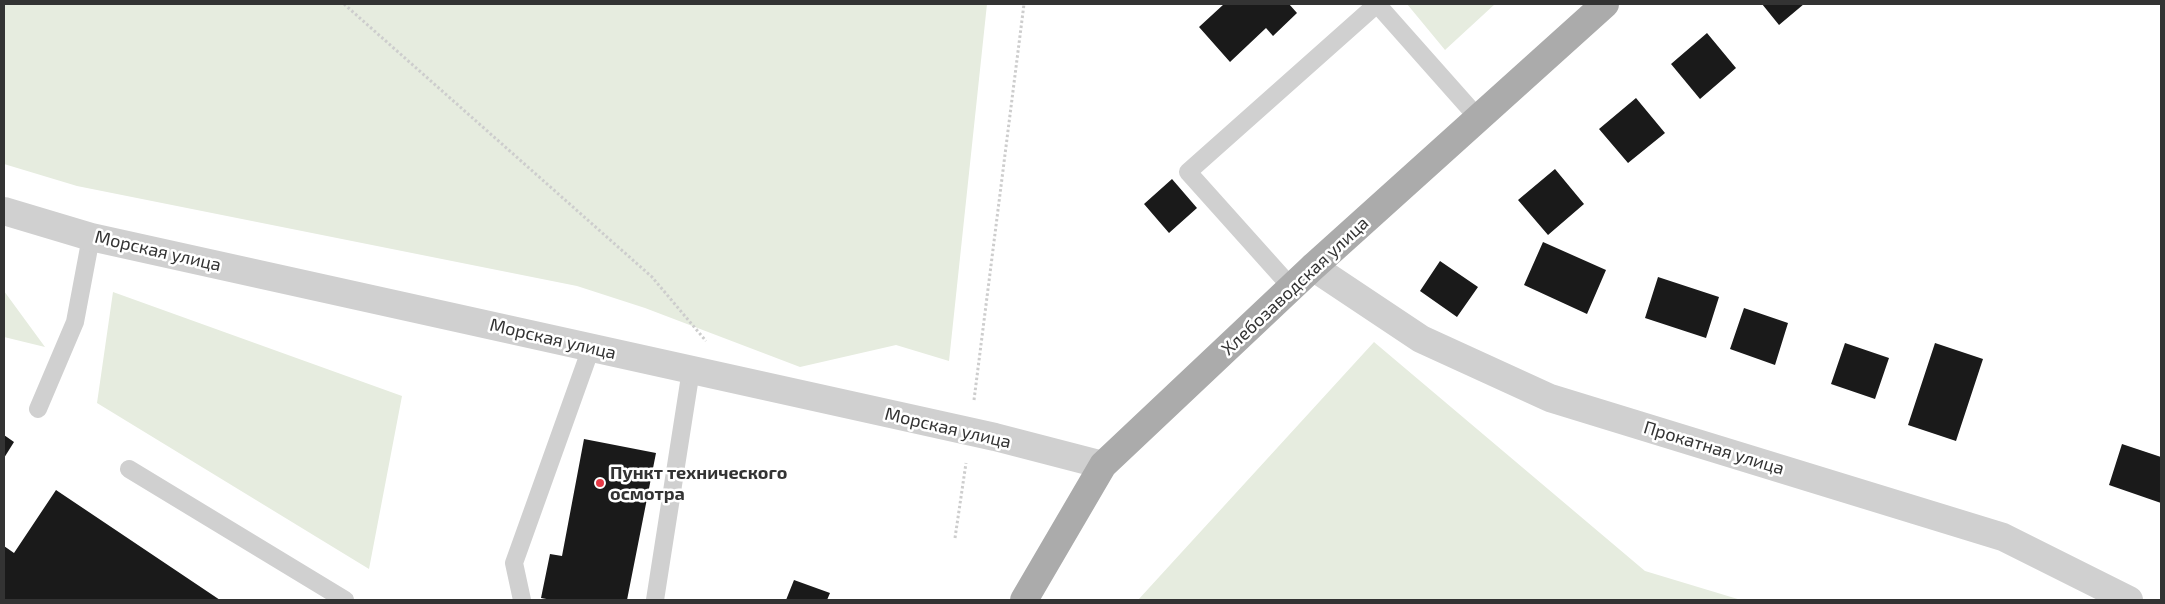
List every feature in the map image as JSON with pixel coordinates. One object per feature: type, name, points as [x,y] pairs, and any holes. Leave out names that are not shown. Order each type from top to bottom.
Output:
[{"type":"main road","name":"Хлебозаводская улица","points":[[1024,600],[1103,465],[1313,267],[1605,4]]},
{"type":"street","name":"Морская улица","points":[[4,210],[91,237],[970,432],[1103,465]]},
{"type":"street","name":"Прокатная улица","points":[[1313,267],[1421,339],[1550,398],[2003,537],[2128,600]]},
{"type":"lane","points":[[1292,288],[1188,172],[1377,4],[1479,119]]},
{"type":"lane","points":[[38,409],[75,322],[91,237]]},
{"type":"lane","points":[[522,600],[514,562],[591,348]]},
{"type":"lane","points":[[655,600],[691,370]]},
{"type":"lane","points":[[129,469],[345,600]]},
{"type":"path","points":[[344,4],[652,277],[708,344]]},
{"type":"path","points":[[955,538],[1024,4]]},
{"type":"shaded area","points":[[4,4],[987,4],[949,361],[896,345],[800,367],[645,308],[577,286],[77,186],[4,164]]},
{"type":"shaded area","points":[[1407,4],[1495,4],[1445,50]]},
{"type":"shaded area","points":[[4,291],[45,347],[4,337]]},
{"type":"shaded area","points":[[113,292],[402,396],[369,569],[97,403]]},
{"type":"shaded area","points":[[1374,342],[1645,571],[1741,600],[1138,600]]},
{"type":"building","points":[[1224,4],[1289,4],[1297,13],[1273,36],[1266,28],[1230,62],[1199,27]]},
{"type":"building","points":[[1762,4],[1804,4],[1779,25]]},
{"type":"building","points":[[1707,33],[1736,68],[1700,99],[1671,64]]},
{"type":"building","points":[[1636,98],[1665,133],[1628,163],[1599,129]]},
{"type":"building","points":[[1555,169],[1584,204],[1548,235],[1518,200]]},
{"type":"building","points":[[1172,179],[1197,208],[1169,233],[1144,204]]},
{"type":"building","points":[[1543,242],[1606,270],[1587,314],[1524,285]]},
{"type":"building","points":[[1440,261],[1478,287],[1457,317],[1420,291]]},
{"type":"building","points":[[1658,277],[1719,297],[1706,338],[1645,318]]},
{"type":"building","points":[[1744,308],[1788,323],[1775,365],[1730,349]]},
{"type":"building","points":[[1845,343],[1889,358],[1875,399],[1831,384]]},
{"type":"building","points":[[1935,343],[1983,359],[1956,441],[1908,425]]},
{"type":"building","points":[[4,435],[14,442],[4,458]]},
{"type":"building","points":[[584,439],[656,453],[627,600],[552,600],[541,598],[550,554],[562,556]]},
{"type":"building","points":[[2122,444],[2161,457],[2161,503],[2109,485]]},
{"type":"building","points":[[56,490],[220,600],[4,600],[4,546],[14,553]]},
{"type":"building","points":[[794,580],[830,593],[827,600],[786,600]]},
{"type":"place","name":"Пункт технического осмотра","points":[[600,483]]}]
